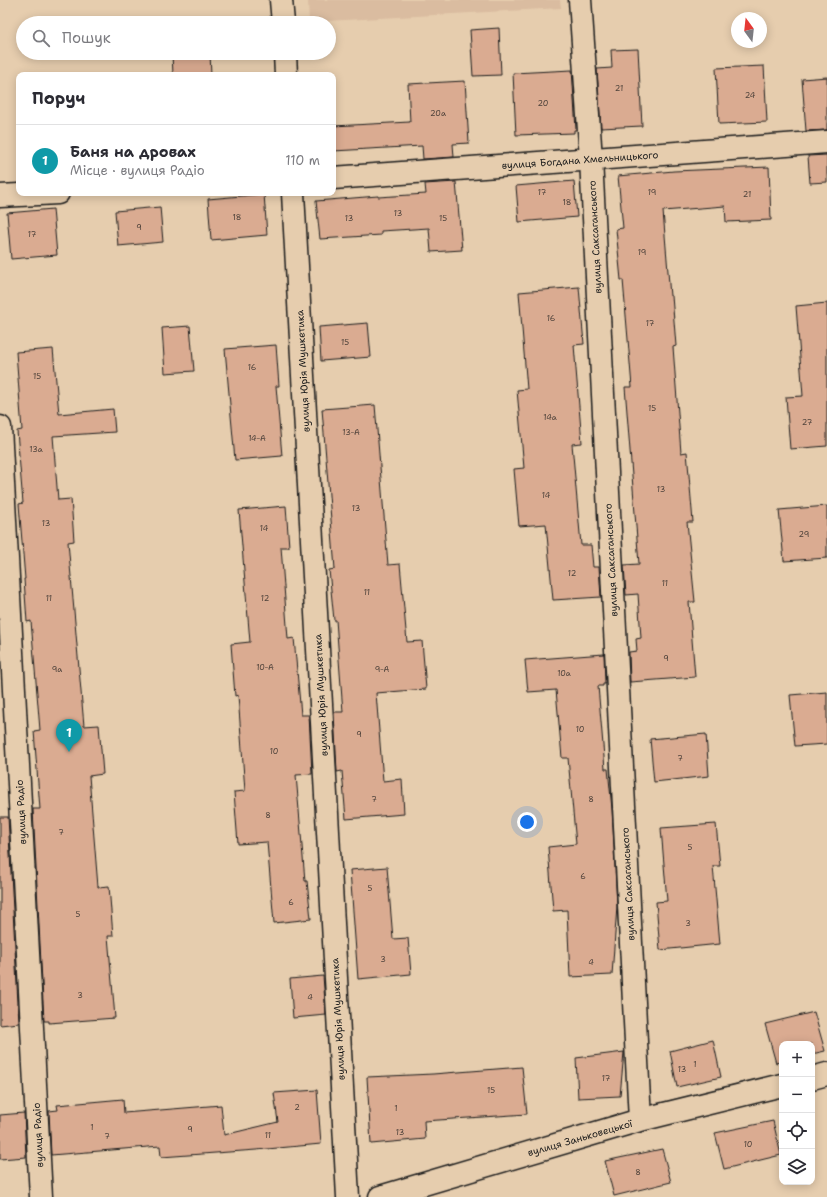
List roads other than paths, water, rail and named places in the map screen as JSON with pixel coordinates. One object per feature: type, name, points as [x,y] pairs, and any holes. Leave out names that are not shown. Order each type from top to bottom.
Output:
[{"type":"street","points":[[281,0],[282,16]]},
{"type":"street","name":"вулиця Саксаганського","points":[[580,0],[591,159],[640,1120]]},
{"type":"street","points":[[285,60],[286,72]]},
{"type":"street","name":"вулиця Богдана Хмельницького","points":[[336,178],[827,142]]},
{"type":"street","points":[[0,196],[16,195]]},
{"type":"street","name":"вулиця Юрія Мушкетика","points":[[293,196],[348,1197]]},
{"type":"street","name":"вулиця Радіо","points":[[0,427],[42,1197]]},
{"type":"street","points":[[815,1077],[827,1074]]},
{"type":"street","name":"вулиця Заньковецької","points":[[380,1197],[640,1120],[779,1086]]},
{"type":"place","name":"Баня на дровах","points":[[69,752]]}]
